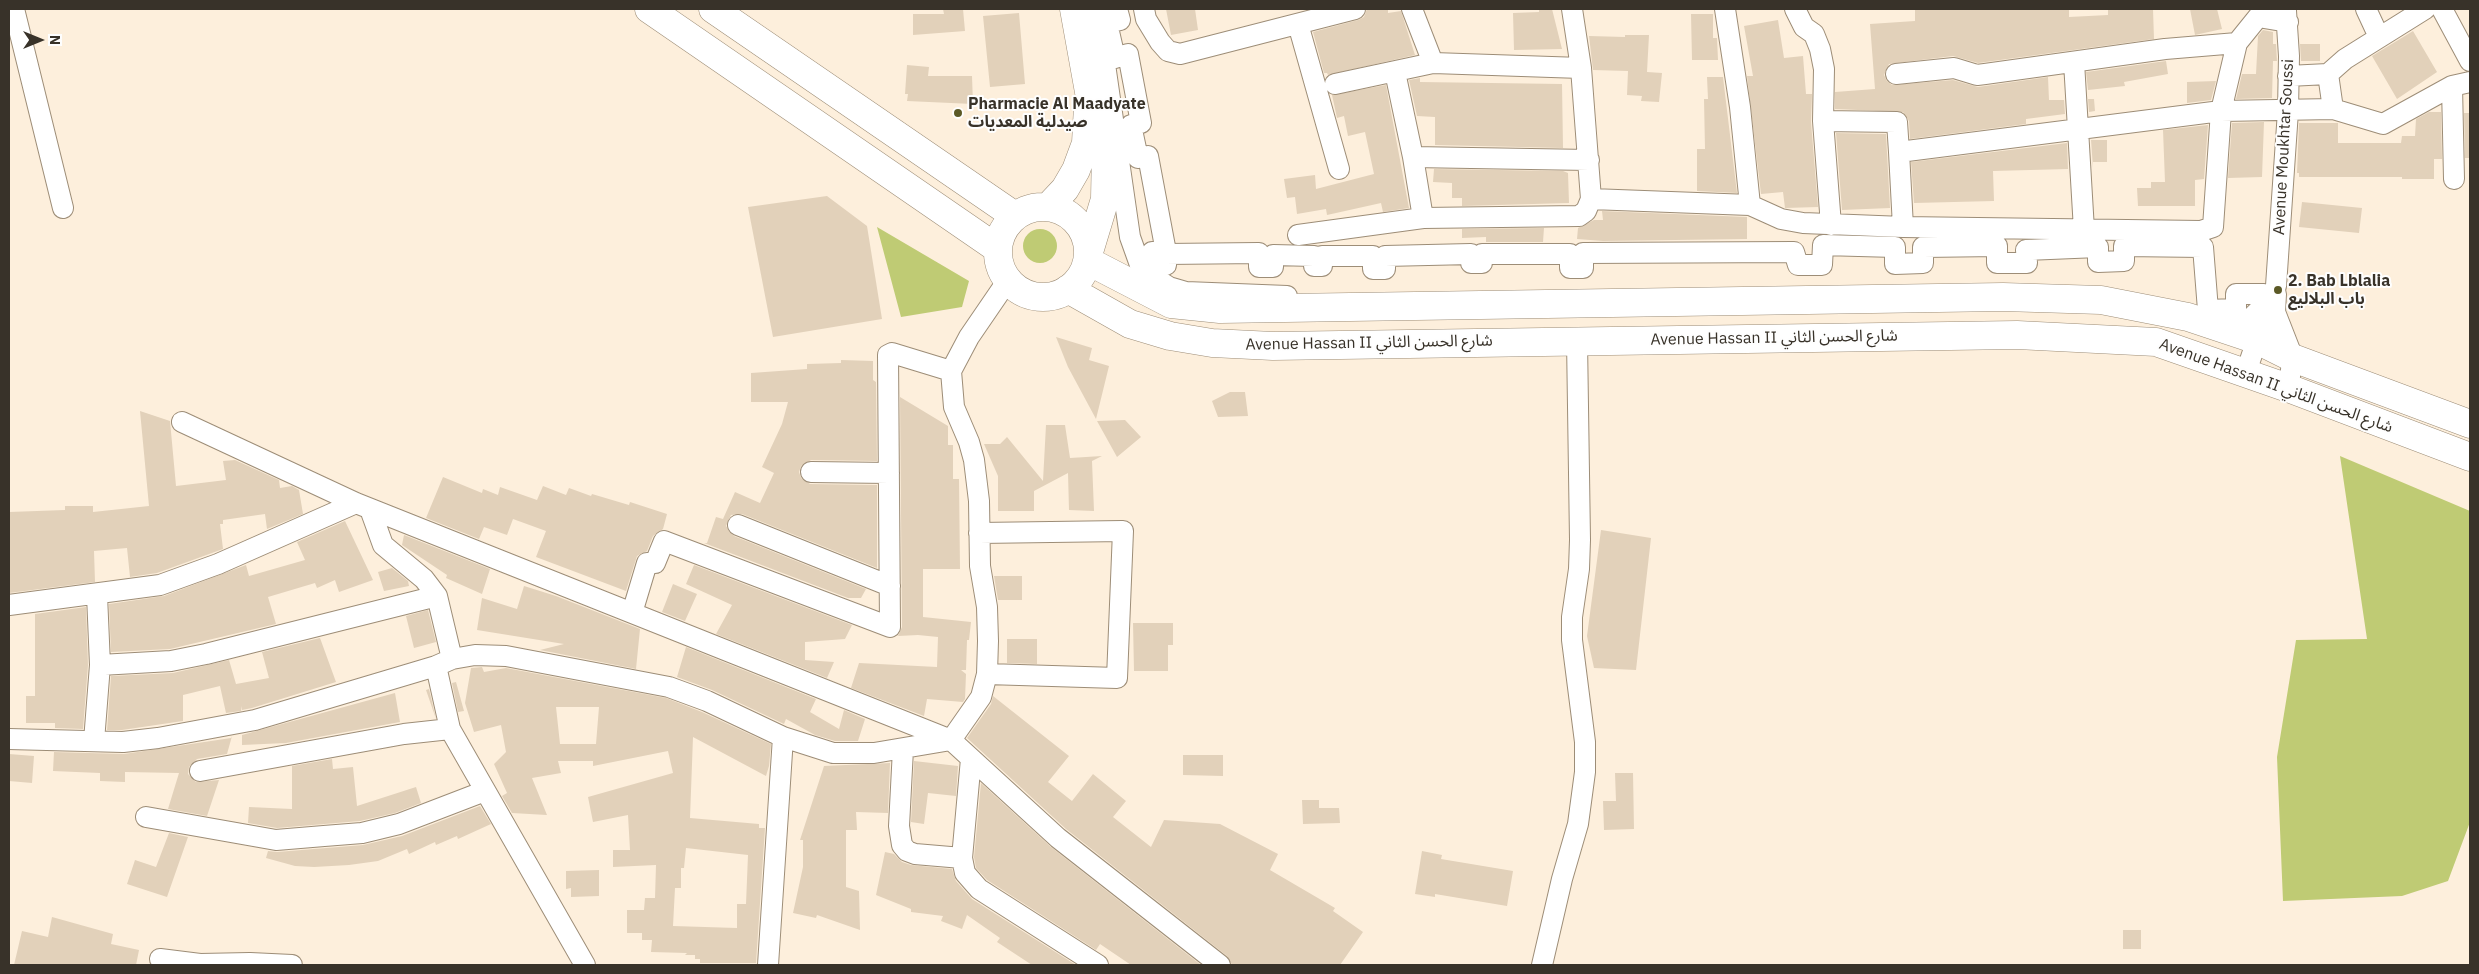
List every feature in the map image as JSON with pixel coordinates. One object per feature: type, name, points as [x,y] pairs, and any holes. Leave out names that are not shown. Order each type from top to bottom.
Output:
[{"type":"main road","points":[[649,9],[998,249]]},
{"type":"main road","points":[[713,9],[1015,216]]},
{"type":"main road","points":[[1074,9],[1089,92],[1106,148],[1105,199],[1088,257],[1081,277],[1068,289],[1048,297],[1036,297],[1026,294],[1008,280],[1000,266],[998,249],[1003,231],[1015,216],[1026,209],[1049,206],[1062,210],[1073,217],[1082,227],[1087,239],[1088,257]]},
{"type":"main road","points":[[1049,206],[1065,189],[1076,170],[1086,143],[1089,92]]},
{"type":"main road","name":"Avenue Hassan II شارع الحسن الثاني","points":[[1088,257],[1171,304],[1220,309],[2003,297],[2102,300],[2146,307],[2188,317],[2257,340],[2293,358],[2470,424]]},
{"type":"main road","name":"Avenue Hassan II شارع الحسن الثاني","points":[[1068,289],[1130,324],[1170,336],[1212,343],[1273,346],[2016,334],[2156,342],[2244,375],[2288,388],[2470,456]]},
{"type":"street","points":[[14,9],[63,208]]},
{"type":"street","points":[[1097,9],[1130,237],[1135,254],[1147,273],[1175,289],[1186,292],[1305,296],[2001,292],[2096,294],[2186,308],[2236,324],[2256,315],[2264,302],[2264,294],[2236,294],[2236,309],[2208,310],[2203,247],[2124,246],[2124,261],[2098,262],[2098,247],[2026,250],[2027,263],[1997,263],[1997,246],[1923,247],[1923,263],[1895,264],[1895,247],[1823,245],[1822,265],[1798,265],[1794,252],[1583,253],[1583,268],[1570,268],[1570,254],[1482,254],[1482,263],[1471,263],[1471,254],[1385,256],[1385,269],[1373,269],[1373,256],[1322,256],[1322,266],[1314,266],[1314,256],[1273,254],[1273,267],[1259,267],[1259,253],[1166,254],[1166,265],[1152,264],[1152,252],[1166,252],[1148,156],[1138,158],[1131,125],[1141,123],[1128,54],[1115,58],[1107,23],[1120,20],[1117,9]]},
{"type":"street","points":[[1144,9],[1146,19],[1160,42],[1168,51],[1180,54],[1355,9]]},
{"type":"street","points":[[1412,9],[1433,62]]},
{"type":"street","points":[[1298,235],[1423,218],[1579,216],[1586,211],[1591,199],[1589,160],[1581,68],[1572,9]]},
{"type":"street","points":[[1725,9],[1740,107],[1750,205]]},
{"type":"street","points":[[1795,9],[1804,27],[1814,34],[1820,48],[1824,69],[1823,121],[1831,225]]},
{"type":"street","points":[[2366,9],[2378,37]]},
{"type":"street","points":[[2288,76],[2328,74],[2345,59],[2378,37],[2426,9]]},
{"type":"street","points":[[2442,9],[2470,62]]},
{"type":"street","points":[[1591,199],[1750,205],[1781,219],[1831,225],[2200,231],[2213,228],[2221,110],[2238,43],[2258,17],[2287,16]]},
{"type":"street","name":"Avenue Moukhtar Soussi","points":[[2287,16],[2288,111],[2276,297],[2293,358],[2288,388]]},
{"type":"street","points":[[1298,24],[1339,169]]},
{"type":"street","points":[[1896,74],[1954,68],[1977,75],[2165,49],[2238,43]]},
{"type":"street","points":[[1335,84],[1433,62],[1581,68]]},
{"type":"street","points":[[2074,62],[2084,230]]},
{"type":"street","points":[[1395,72],[1413,157],[1423,218]]},
{"type":"street","points":[[2328,74],[2333,109]]},
{"type":"street","points":[[1899,152],[2077,131],[2221,110],[2288,111],[2333,109],[2383,124],[2461,84]]},
{"type":"street","points":[[2454,180],[2461,84]]},
{"type":"street","points":[[1823,121],[1897,122],[1903,227]]},
{"type":"street","points":[[1413,157],[1589,160]]},
{"type":"street","points":[[9,739],[123,742],[255,720],[475,654],[506,656],[660,685],[707,701],[783,738],[833,754],[903,749],[951,740],[981,697],[987,674],[987,607],[980,566],[979,501],[974,460],[969,442],[954,407],[951,371],[969,337],[1008,280]]},
{"type":"street","points":[[2244,375],[2276,297]]},
{"type":"street","points":[[1542,965],[1562,879],[1578,824],[1585,772],[1585,742],[1572,640],[1572,617],[1579,569],[1580,540],[1577,340]]},
{"type":"street","points":[[632,613],[647,563],[655,564],[664,541],[890,628],[888,355],[892,353],[951,371]]},
{"type":"street","points":[[182,422],[363,506],[951,740],[1058,838],[1220,965]]},
{"type":"street","points":[[811,472],[889,473]]},
{"type":"street","points":[[9,605],[97,595],[160,585],[363,506]]},
{"type":"street","points":[[363,506],[383,545],[424,580],[437,596],[450,729],[585,965]]},
{"type":"street","points":[[738,525],[890,586]]},
{"type":"street","points":[[979,533],[1122,532],[1117,678],[987,674]]},
{"type":"street","points":[[94,741],[100,665],[97,595]]},
{"type":"street","points":[[100,665],[171,661],[206,654],[437,596]]},
{"type":"street","points":[[200,771],[404,734],[450,729]]},
{"type":"street","points":[[768,965],[783,738]]},
{"type":"street","points":[[903,749],[899,826],[902,845],[907,851],[915,854],[962,858]]},
{"type":"street","points":[[971,759],[962,858],[965,873],[979,889],[1098,965]]},
{"type":"street","points":[[146,818],[276,840],[362,833],[399,824],[485,791]]},
{"type":"street","points":[[160,959],[200,964],[292,965]]},
{"type":"green space","points":[[877,227],[969,281],[962,307],[901,317]]},
{"type":"green space","points":[[1040,229],[1047,230],[1052,234],[1056,239],[1056,253],[1052,258],[1047,262],[1040,263],[1033,262],[1028,258],[1024,253],[1023,246],[1024,239],[1028,234],[1033,230]]},
{"type":"green space","points":[[2340,456],[2470,511],[2470,822],[2448,881],[2402,896],[2283,901],[2277,757],[2296,640],[2367,639]]},
{"type":"building","points":[[943,9],[963,9],[965,31],[913,35],[913,14],[944,14]]},
{"type":"building","points":[[1166,9],[1195,9],[1198,30],[1171,35]]},
{"type":"building","points":[[1367,9],[1388,9],[1388,13],[1401,11],[1415,55],[1328,75],[1324,73],[1313,32],[1358,20],[1364,17]]},
{"type":"building","points":[[1539,9],[1552,9],[1562,49],[1514,50],[1513,13],[1539,12]]},
{"type":"building","points":[[1915,9],[2069,9],[2069,17],[2108,15],[2108,9],[2153,9],[2154,39],[1978,63],[1953,56],[1889,64],[1884,75],[1892,85],[1953,80],[1978,87],[2048,77],[2049,100],[2064,100],[2065,114],[2026,119],[2026,124],[1910,139],[1909,121],[1903,112],[1835,109],[1835,92],[1875,89],[1870,24],[1915,21]]},
{"type":"building","points":[[2190,9],[2217,9],[2222,29],[2195,35]]},
{"type":"building","points":[[1019,13],[1025,84],[990,87],[983,16]]},
{"type":"building","points":[[1691,14],[1713,14],[1713,38],[1717,38],[1718,60],[1692,60]]},
{"type":"building","points":[[1778,20],[1784,58],[1803,56],[1806,94],[1812,94],[1811,122],[1818,207],[1785,208],[1783,192],[1761,194],[1747,76],[1753,76],[1744,26]]},
{"type":"building","points":[[2263,30],[2273,32],[2273,44],[2276,44],[2277,61],[2273,61],[2272,98],[2236,99],[2242,74],[2256,74],[2258,36]]},
{"type":"building","points":[[2413,31],[2437,72],[2397,99],[2372,56]]},
{"type":"building","points":[[1625,35],[1649,35],[1647,72],[1662,73],[1659,102],[1641,101],[1642,96],[1627,95],[1628,71],[1593,70],[1589,36],[1625,37]]},
{"type":"building","points":[[2300,44],[2320,44],[2320,61],[2301,61]]},
{"type":"building","points":[[2166,61],[2168,74],[2124,82],[2125,86],[2088,90],[2086,72]]},
{"type":"building","points":[[907,65],[929,67],[928,76],[972,76],[973,104],[907,101],[908,94],[905,94]]},
{"type":"building","points":[[1707,77],[1723,77],[1737,193],[1697,191],[1697,149],[1705,149],[1704,99],[1708,99]]},
{"type":"building","points":[[1420,78],[1420,82],[1562,84],[1563,148],[1435,145],[1435,117],[1417,116],[1409,80]]},
{"type":"building","points":[[2216,81],[2211,100],[2187,103],[2187,82]]},
{"type":"building","points":[[1386,85],[1409,208],[1383,212],[1381,203],[1327,215],[1326,209],[1297,214],[1295,197],[1287,198],[1284,179],[1315,175],[1316,189],[1374,174],[1365,132],[1348,136],[1344,116],[1337,118],[1332,95]]},
{"type":"building","points":[[2088,99],[2094,99],[2095,111],[2089,112]]},
{"type":"building","points":[[2429,112],[2441,112],[2442,159],[2434,159],[2434,179],[2402,179],[2402,177],[2299,177],[2299,173],[2297,173],[2299,123],[2338,123],[2338,143],[2401,143],[2402,136],[2415,136],[2416,119]]},
{"type":"building","points":[[2464,113],[2470,113],[2470,158],[2465,158]]},
{"type":"building","points":[[2264,122],[2262,177],[2228,178],[2232,123]]},
{"type":"building","points":[[2208,125],[2204,179],[2195,180],[2195,206],[2138,206],[2137,188],[2151,188],[2151,182],[2165,182],[2163,130]]},
{"type":"building","points":[[1836,133],[1886,134],[1890,208],[1842,210]]},
{"type":"building","points":[[2091,140],[2107,140],[2107,162],[2093,162],[2093,168]]},
{"type":"building","points":[[2067,143],[2068,169],[1993,171],[1994,201],[1914,203],[1911,162]]},
{"type":"building","points":[[1434,169],[1563,171],[1568,173],[1569,203],[1462,206],[1462,198],[1452,198],[1452,183],[1433,182]]},
{"type":"building","points":[[827,196],[867,226],[882,319],[773,337],[748,207]]},
{"type":"building","points":[[2302,202],[2362,208],[2359,233],[2299,227]]},
{"type":"building","points":[[1602,211],[1747,217],[1747,239],[1603,241],[1577,239],[1578,228],[1594,220],[1603,220]]},
{"type":"building","points":[[1544,228],[1543,242],[1486,242],[1486,237],[1462,238],[1462,229]]},
{"type":"building","points":[[1056,337],[1092,348],[1089,360],[1109,366],[1096,419],[1068,367]]},
{"type":"building","points":[[841,360],[873,361],[873,380],[876,382],[877,461],[811,460],[801,466],[799,472],[801,478],[810,484],[877,485],[877,568],[742,514],[731,515],[726,526],[734,536],[866,589],[861,598],[848,598],[704,543],[707,543],[716,517],[723,519],[735,492],[760,503],[774,473],[762,467],[782,424],[788,402],[751,402],[751,373],[807,369],[807,364],[841,363]]},
{"type":"building","points":[[1230,392],[1245,392],[1248,416],[1218,417],[1212,401]]},
{"type":"building","points":[[900,397],[948,426],[948,445],[953,445],[953,479],[959,479],[960,569],[923,569],[923,617],[971,622],[969,640],[967,640],[966,670],[961,670],[966,674],[965,699],[963,702],[927,699],[924,716],[851,688],[859,663],[937,667],[938,637],[898,636],[902,627]]},
{"type":"building","points":[[140,411],[170,421],[176,486],[226,480],[223,461],[235,460],[279,480],[280,488],[292,486],[299,490],[303,514],[267,529],[265,514],[223,520],[223,524],[220,524],[223,549],[157,573],[130,577],[127,548],[94,551],[95,582],[9,593],[9,512],[65,510],[65,506],[93,506],[93,512],[149,506]]},
{"type":"building","points":[[1125,420],[1141,437],[1117,457],[1097,421]]},
{"type":"building","points":[[1046,425],[1065,425],[1070,458],[1102,456],[1092,461],[1094,511],[1069,510],[1068,473],[1034,491],[1034,511],[998,511],[998,476],[984,444],[1000,444],[1007,437],[1043,481]]},
{"type":"building","points":[[443,477],[482,493],[483,489],[498,495],[500,487],[537,500],[543,486],[566,495],[569,488],[591,496],[592,494],[629,505],[630,502],[667,514],[663,529],[653,536],[647,551],[637,556],[626,591],[536,557],[546,531],[513,519],[507,535],[484,527],[479,539],[426,518]]},
{"type":"building","points":[[345,521],[373,580],[339,592],[335,580],[317,588],[315,583],[268,597],[276,624],[170,649],[111,652],[109,604],[164,596],[246,565],[249,576],[305,560],[297,542]]},
{"type":"building","points":[[1601,530],[1651,538],[1636,670],[1594,668],[1587,636]]},
{"type":"building","points":[[404,535],[490,569],[482,594],[446,578],[447,575],[402,545]]},
{"type":"building","points":[[694,565],[852,625],[845,639],[805,642],[805,660],[834,662],[827,678],[716,634],[732,605],[686,584]]},
{"type":"building","points":[[392,568],[408,581],[409,586],[384,591],[378,572]]},
{"type":"building","points":[[994,576],[1022,576],[1022,600],[998,600]]},
{"type":"building","points":[[673,584],[697,594],[685,621],[662,612]]},
{"type":"building","points":[[524,586],[556,596],[640,629],[636,669],[540,650],[564,644],[477,630],[482,598],[517,609]]},
{"type":"building","points":[[86,607],[88,665],[83,729],[55,728],[55,723],[26,723],[26,696],[35,696],[35,614]]},
{"type":"building","points":[[428,610],[436,642],[414,648],[406,616]]},
{"type":"building","points":[[1133,623],[1173,623],[1173,645],[1168,645],[1168,671],[1134,671]]},
{"type":"building","points":[[320,638],[336,682],[252,708],[242,710],[242,706],[241,711],[226,713],[220,686],[183,695],[183,721],[122,730],[107,730],[111,676],[173,673],[229,660],[236,684],[269,678],[262,652]]},
{"type":"building","points":[[1007,639],[1037,639],[1037,664],[1007,663]]},
{"type":"building","points":[[686,647],[816,699],[810,712],[839,729],[844,710],[865,719],[858,741],[835,741],[815,735],[786,719],[784,724],[712,690],[677,677]]},
{"type":"building","points":[[482,667],[484,672],[506,668],[666,698],[702,712],[771,744],[766,776],[693,737],[690,818],[759,824],[759,828],[765,828],[756,963],[700,963],[700,959],[695,959],[695,955],[685,955],[687,953],[651,952],[652,940],[642,940],[642,933],[627,933],[627,910],[644,910],[645,898],[655,898],[656,865],[613,867],[613,850],[630,850],[628,815],[593,822],[588,797],[673,773],[668,751],[593,766],[593,761],[558,761],[561,773],[532,778],[547,815],[512,813],[502,796],[507,793],[494,764],[506,752],[501,725],[474,732],[465,703],[471,668]],"holes":[[[556,707],[599,707],[596,744],[560,744]],[[686,848],[748,855],[746,904],[737,904],[737,928],[673,926],[675,888],[681,888],[681,868],[684,868]]]},
{"type":"building","points":[[456,682],[464,711],[458,712],[452,683]]},
{"type":"building","points":[[429,689],[436,719],[426,690]]},
{"type":"building","points":[[395,693],[400,722],[286,743],[242,745],[242,735]]},
{"type":"building","points":[[993,696],[1069,756],[1048,782],[1072,801],[1093,774],[1126,801],[1113,817],[1151,847],[1164,820],[1220,824],[1278,854],[1270,870],[1335,908],[1333,911],[1363,932],[1340,965],[1232,965],[1227,956],[1066,829],[967,738],[991,704]]},
{"type":"building","points":[[232,736],[227,754],[197,759],[189,767],[188,774],[196,782],[219,780],[207,816],[168,809],[179,773],[125,772],[125,782],[100,781],[100,773],[53,771],[54,752],[124,754],[231,738]]},
{"type":"building","points":[[9,754],[34,756],[32,783],[9,781]]},
{"type":"building","points":[[1183,755],[1223,755],[1223,776],[1183,775]]},
{"type":"building","points":[[332,759],[333,769],[353,767],[357,806],[416,787],[421,803],[395,813],[360,821],[277,828],[248,823],[249,807],[292,809],[292,766]]},
{"type":"building","points":[[914,761],[958,766],[956,796],[928,793],[924,824],[911,822]]},
{"type":"building","points":[[890,763],[888,813],[856,812],[857,830],[846,830],[846,887],[859,891],[860,930],[817,915],[816,918],[793,913],[803,867],[803,840],[800,840],[824,766]]},
{"type":"building","points":[[1615,773],[1633,773],[1634,829],[1604,830],[1603,801],[1616,801]]},
{"type":"building","points":[[981,783],[1051,847],[1201,965],[1131,965],[1100,944],[1096,950],[987,880],[976,868],[974,857]]},
{"type":"building","points":[[1302,800],[1319,800],[1319,808],[1339,808],[1340,823],[1303,824]]},
{"type":"building","points":[[480,806],[491,824],[458,839],[457,836],[436,845],[435,842],[409,854],[407,849],[378,861],[314,867],[295,866],[266,858],[268,851],[277,852],[363,845],[402,836]]},
{"type":"building","points":[[169,833],[188,837],[167,897],[127,884],[135,860],[156,867]]},
{"type":"building","points":[[1422,851],[1442,855],[1441,859],[1513,871],[1507,906],[1435,894],[1435,897],[1415,894]]},
{"type":"building","points":[[885,852],[894,854],[902,862],[911,865],[952,869],[956,881],[972,899],[1076,965],[1032,965],[997,942],[1000,938],[967,915],[962,929],[941,921],[943,916],[911,912],[911,909],[876,895]]},
{"type":"building","points":[[599,870],[599,896],[571,897],[571,888],[566,889],[566,871]]},
{"type":"building","points":[[52,917],[113,934],[111,944],[139,950],[136,965],[14,965],[22,931],[48,937]]},
{"type":"building","points":[[2123,930],[2141,930],[2141,949],[2123,949]]},
{"type":"place","name":"Pharmacie Al Maadyate صيدلية المعديات","points":[[958,113]]},
{"type":"place","name":"2. Bab Lblalia باب البلاليع","points":[[2278,290]]}]
